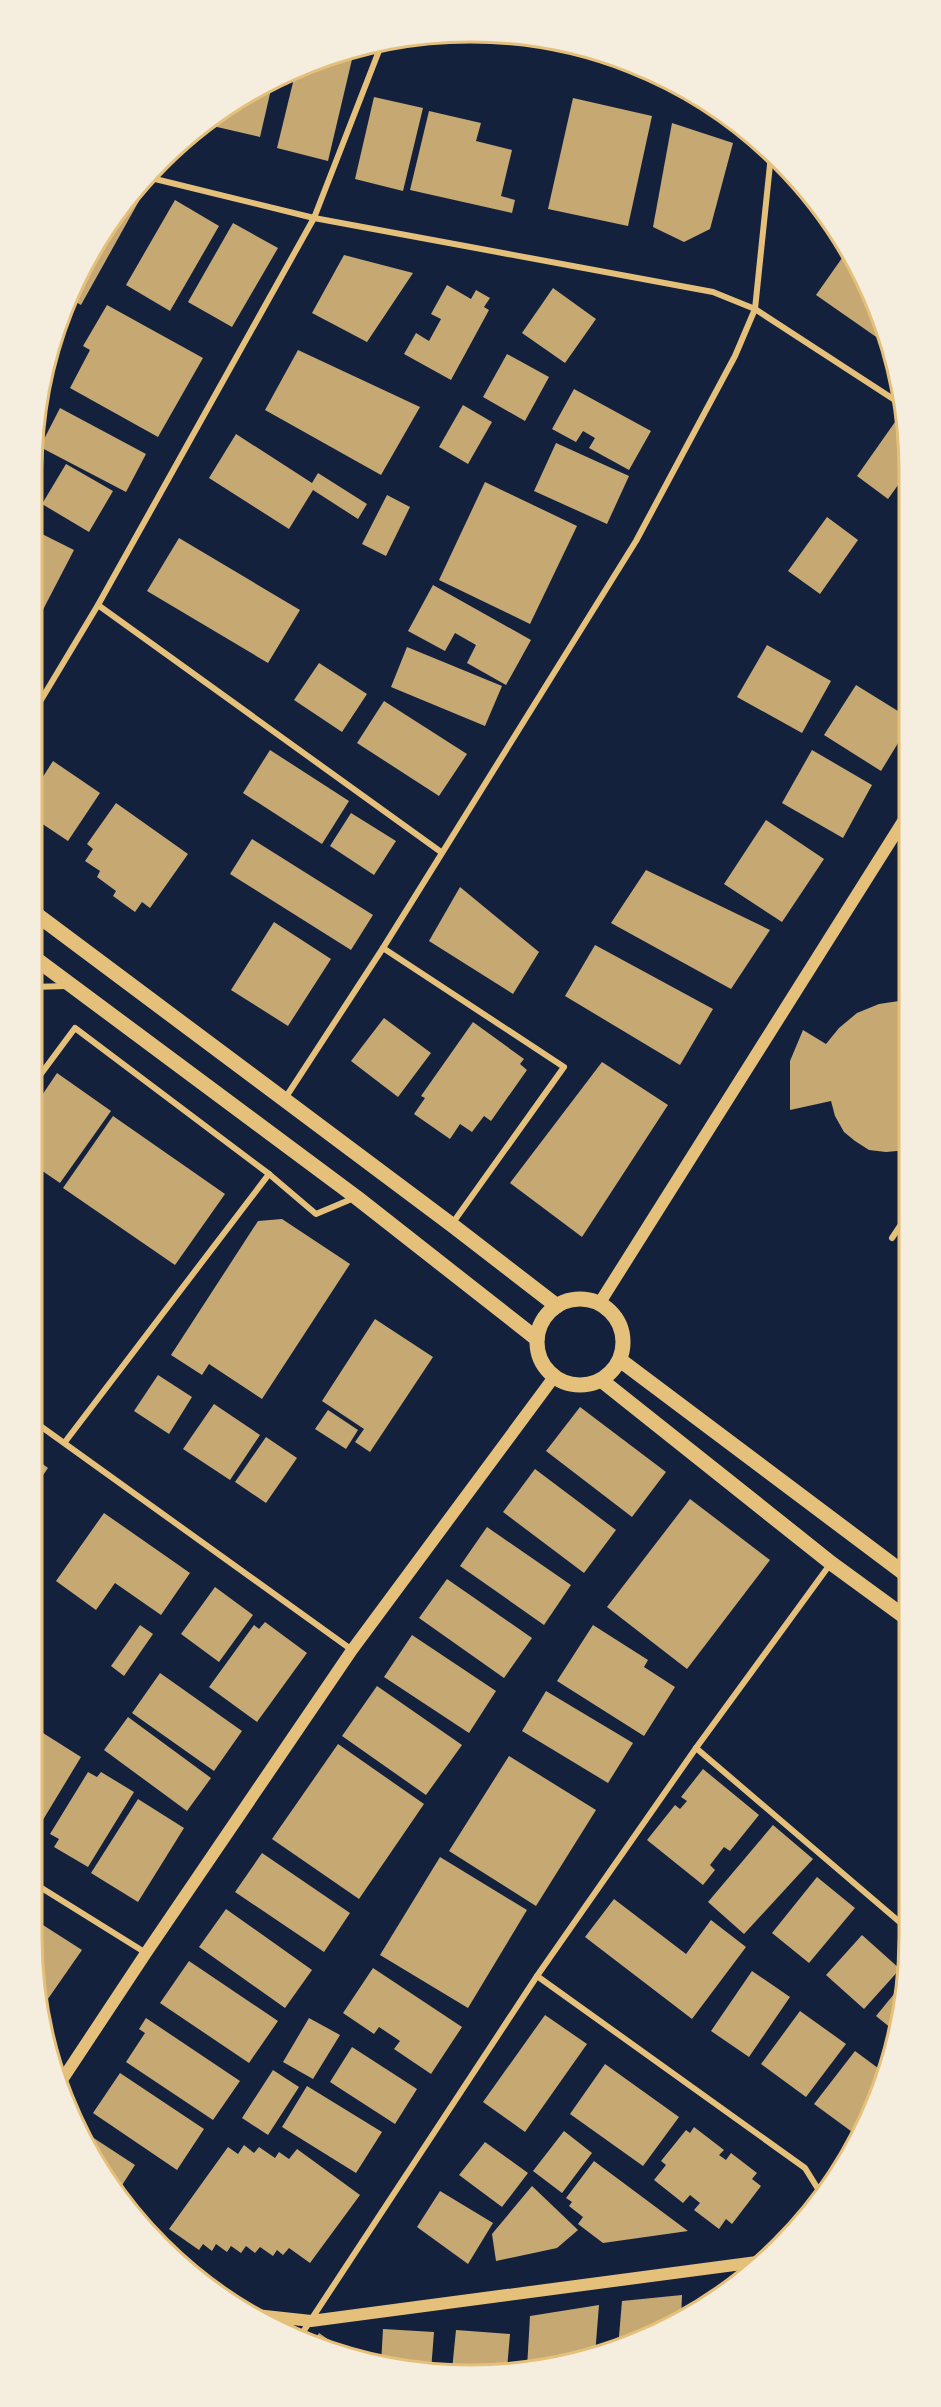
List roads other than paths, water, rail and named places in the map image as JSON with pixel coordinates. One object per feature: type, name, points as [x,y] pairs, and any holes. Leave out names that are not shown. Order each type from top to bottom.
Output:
[{"type":"main road","points":[[599,1304],[899,827]]},
{"type":"main road","points":[[42,919],[452,1224],[557,1306]]},
{"type":"main road","points":[[42,964],[356,1197],[537,1339]]},
{"type":"main road","points":[[580,1299],[599,1304],[608,1309],[618,1320],[623,1347],[620,1360],[612,1372],[588,1385],[574,1385],[554,1377],[541,1362],[536,1348],[543,1319],[566,1301],[580,1299]]},
{"type":"main road","points":[[620,1360],[899,1569]]},
{"type":"main road","points":[[65,2075],[352,1650],[554,1377]]},
{"type":"main road","points":[[601,1380],[831,1563],[899,1613]]},
{"type":"main road","points":[[273,2317],[311,2321],[747,2263]]},
{"type":"street","points":[[42,698],[98,605],[314,218],[378,52]]},
{"type":"street","points":[[283,1100],[383,948],[636,541],[735,356],[755,309],[770,165]]},
{"type":"street","points":[[157,179],[314,218],[713,292],[755,309],[893,399]]},
{"type":"street","points":[[98,605],[441,852]]},
{"type":"street","points":[[383,948],[564,1067],[452,1224]]},
{"type":"street","points":[[42,987],[72,986]]},
{"type":"street","points":[[42,1073],[75,1028],[269,1174],[316,1214],[356,1197]]},
{"type":"street","points":[[65,1442],[269,1174]]},
{"type":"street","points":[[892,1238],[899,1228]]},
{"type":"street","points":[[42,1427],[352,1650]]},
{"type":"street","points":[[304,2331],[537,1976],[696,1748],[831,1563]]},
{"type":"street","points":[[696,1748],[899,1921]]},
{"type":"street","points":[[42,1888],[146,1953]]},
{"type":"street","points":[[537,1976],[805,2168],[817,2188]]}]
